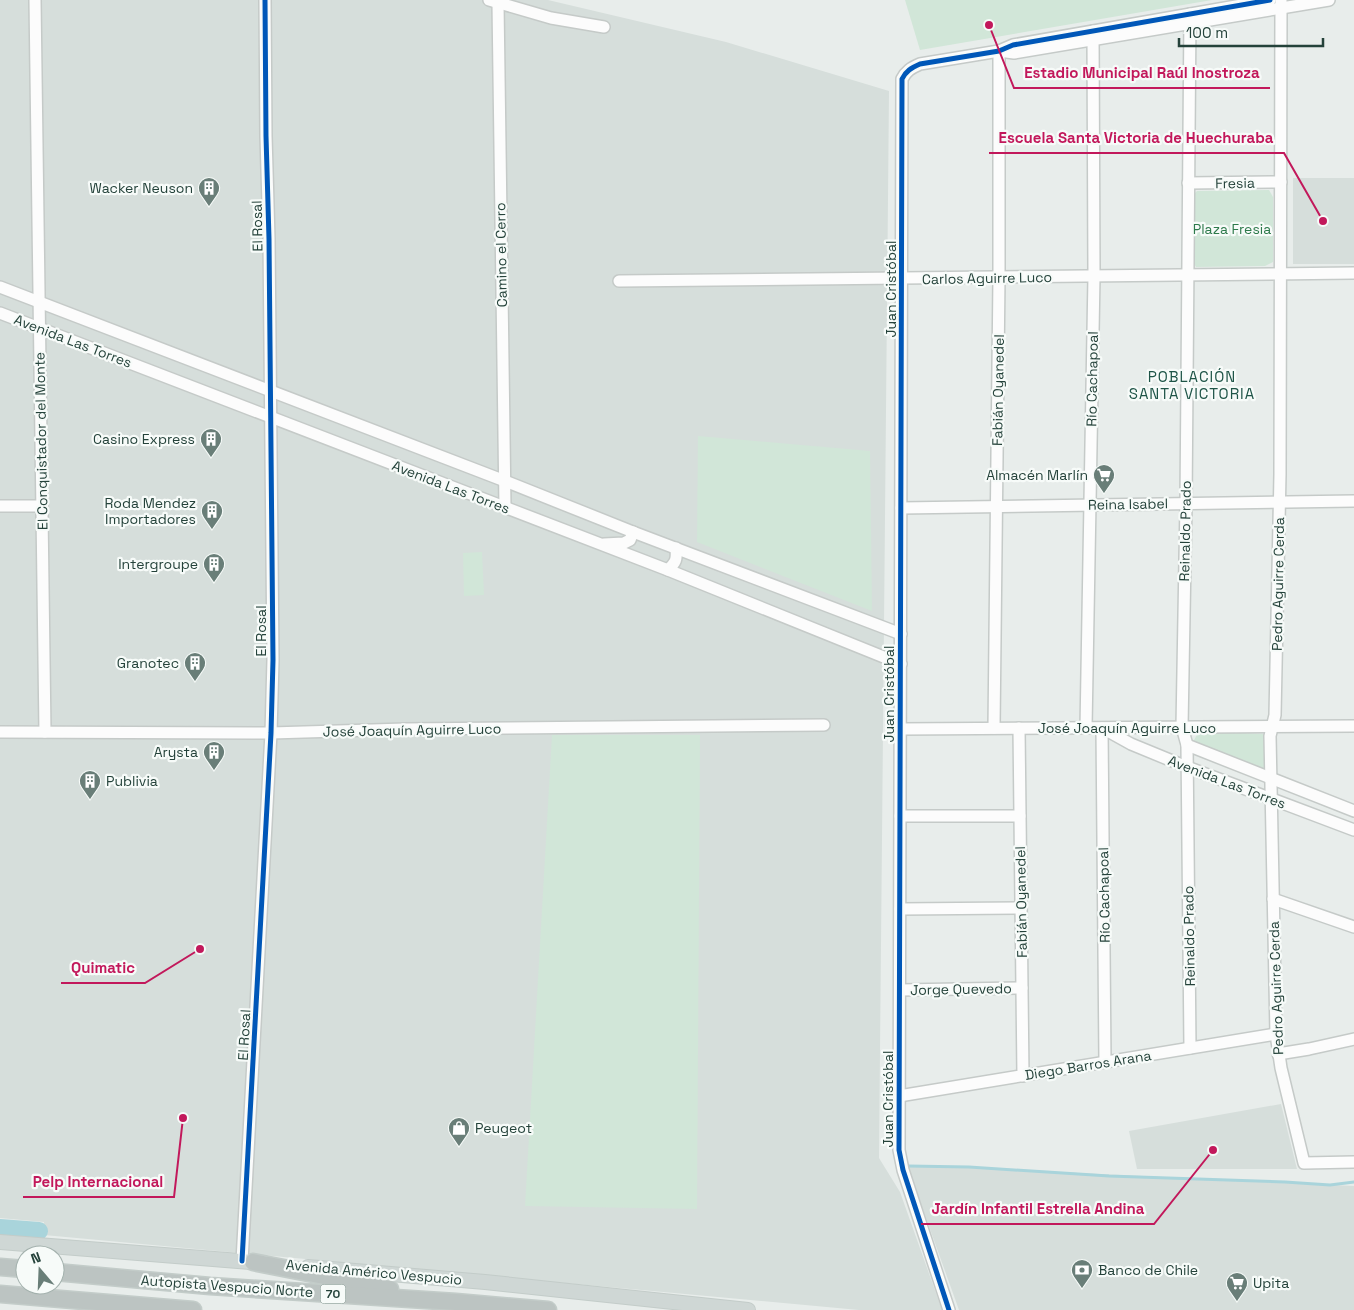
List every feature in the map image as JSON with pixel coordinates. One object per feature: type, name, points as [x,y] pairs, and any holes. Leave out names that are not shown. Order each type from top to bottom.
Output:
[{"type":"highway","points":[[247,1261],[456,1302]]},
{"type":"highway","points":[[0,1267],[15,1268]]},
{"type":"highway","name":"Autopista Vespucio Norte","points":[[65,1273],[210,1286],[548,1310]]},
{"type":"highway","name":"Autopista Vespucio Norte","points":[[0,1294],[193,1310]]},
{"type":"main road","name":"Avenida Américo Vespucio","points":[[0,1242],[247,1261],[748,1310]]},
{"type":"street","name":"El Conquistador del Monte","points":[[35,0],[46,732]]},
{"type":"street","name":"El Rosal","points":[[247,1261],[273,660],[265,0]]},
{"type":"street","points":[[1190,19],[1270,0]]},
{"type":"street","points":[[999,51],[1013,45],[1093,36],[1281,4],[1329,0]]},
{"type":"street","points":[[493,2],[551,18],[604,27]]},
{"type":"street","name":"Camino el Cerro","points":[[493,2],[505,507]]},
{"type":"street","name":"Pedro Aguirre Cerda","points":[[1281,4],[1280,502],[1275,715],[1270,736],[1276,1034],[1278,1054],[1304,1164],[1354,1162]]},
{"type":"street","name":"Reinaldo Prado","points":[[1190,19],[1182,727],[1187,745],[1190,1048]]},
{"type":"street","name":"Río Cachapoal","points":[[1086,728],[1094,276],[1093,36]]},
{"type":"street","name":"Juan Cristóbal","points":[[949,1310],[901,1164],[899,1150],[902,79],[905,72],[920,64],[999,51]]},
{"type":"street","name":"Fabián Oyanedel","points":[[994,728],[999,277],[999,51]]},
{"type":"street","name":"Fresia","points":[[1188,183],[1281,182]]},
{"type":"street","name":"Carlos Aguirre Luco","points":[[619,281],[1354,273]]},
{"type":"street","name":"Avenida Las Torres","points":[[0,287],[901,634]]},
{"type":"street","name":"Avenida Las Torres","points":[[0,313],[668,570],[901,664]]},
{"type":"street","name":"Reina Isabel","points":[[901,508],[1354,501]]},
{"type":"street","points":[[0,506],[42,506]]},
{"type":"street","points":[[598,544],[624,543],[630,540],[634,532]]},
{"type":"street","points":[[668,570],[675,563],[676,548]]},
{"type":"street","name":"José Joaquín Aguirre Luco","points":[[0,732],[271,733],[405,729],[824,725]]},
{"type":"street","name":"José Joaquín Aguirre Luco","points":[[900,729],[1354,726]]},
{"type":"street","name":"Fabián Oyanedel","points":[[1019,728],[1024,1076]]},
{"type":"street","name":"Avenida Las Torres","points":[[1102,728],[1131,744],[1187,767],[1354,830]]},
{"type":"street","name":"Río Cachapoal","points":[[1102,728],[1105,1062]]},
{"type":"street","name":"Avenida Las Torres","points":[[1187,745],[1354,811]]},
{"type":"street","points":[[900,816],[1020,816]]},
{"type":"street","points":[[1273,899],[1354,927]]},
{"type":"street","points":[[900,909],[1021,908]]},
{"type":"street","name":"Jorge Quevedo","points":[[900,990],[1022,988]]},
{"type":"street","name":"Diego Barros Arana","points":[[900,1096],[1276,1034]]},
{"type":"street","points":[[1278,1054],[1354,1039]]},
{"type":"shaded area","points":[[0,0],[548,0],[726,42],[889,91],[879,1158],[900,1192],[942,1310],[859,1310],[44,1235],[44,1222],[0,1218]]},
{"type":"shaded area","points":[[1293,178],[1354,178],[1354,264],[1293,264]]},
{"type":"shaded area","points":[[1281,1104],[1297,1169],[1137,1169],[1129,1131]]},
{"type":"shaded area","points":[[907,1165],[1354,1186],[1354,1310],[959,1310]]},
{"type":"green space","points":[[905,0],[1212,0],[920,50]]},
{"type":"green space","name":"Plaza Fresia","points":[[1269,190],[1273,197],[1273,262],[1265,266],[1196,267],[1193,262],[1192,196],[1197,191]]},
{"type":"green space","points":[[698,436],[870,451],[872,611],[697,542]]},
{"type":"green space","points":[[482,552],[484,595],[464,596],[463,553]]},
{"type":"green space","points":[[1199,731],[1265,734],[1264,770],[1193,742]]},
{"type":"green space","points":[[552,735],[700,735],[697,1209],[525,1206]]},
{"type":"waterway","points":[[908,1166],[969,1167],[1109,1176],[1330,1185],[1354,1182]]},
{"type":"waterway","points":[[0,1228],[39,1231]]},
{"type":"cycle path","points":[[242,1261],[271,733],[273,660],[265,0]]},
{"type":"cycle path","points":[[949,1310],[903,1170],[899,1150],[902,79],[909,70],[920,64],[999,51],[1013,45],[1270,0]]},
{"type":"place","name":"Estadio Municipal Raúl Inostroza","points":[[989,25]]},
{"type":"place","name":"Wacker Neuson","points":[[209,207]]},
{"type":"place","name":"Escuela Santa Victoria de Huechuraba","points":[[1323,221]]},
{"type":"place","name":"Casino Express","points":[[211,458]]},
{"type":"place","name":"Almacén Marlín","points":[[1104,494]]},
{"type":"place","name":"Roda Mendez Importadores","points":[[212,530]]},
{"type":"place","name":"Intergroupe","points":[[214,583]]},
{"type":"place","name":"Granotec","points":[[195,682]]},
{"type":"place","name":"Arysta","points":[[214,771]]},
{"type":"place","name":"Publivia","points":[[90,800]]},
{"type":"place","name":"Quimatic","points":[[200,949]]},
{"type":"place","name":"Pelp Internacional","points":[[183,1118]]},
{"type":"place","name":"Peugeot","points":[[459,1147]]},
{"type":"place","name":"Jardín Infantil Estrella Andina","points":[[1213,1150]]},
{"type":"place","name":"Banco de Chile","points":[[1082,1289]]},
{"type":"place","name":"Upita","points":[[1237,1302]]},
{"type":"district","name":"POBLACIÓN SANTA VICTORIA","points":[[1192,384]]}]
